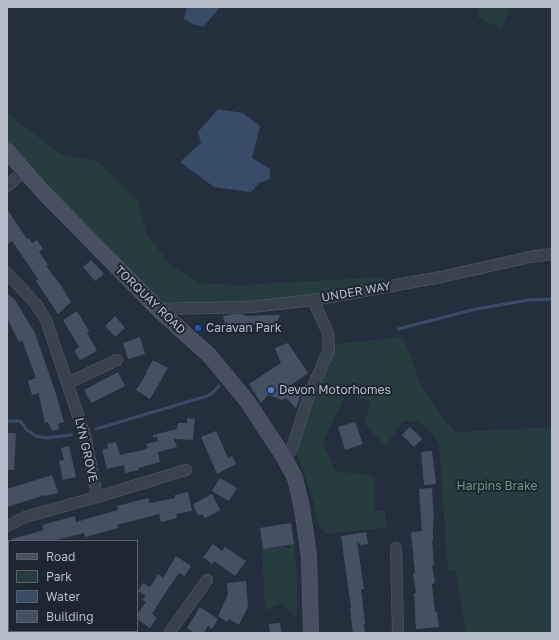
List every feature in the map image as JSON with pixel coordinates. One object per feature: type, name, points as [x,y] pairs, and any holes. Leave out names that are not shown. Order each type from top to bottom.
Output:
[{"type":"street","name":"TORQUAY ROAD","points":[[7,151],[24,171],[158,309],[215,362],[247,401],[284,457],[295,478],[302,508],[310,565],[311,633]]},
{"type":"street","points":[[7,186],[24,171]]},
{"type":"street","name":"UNDER WAY","points":[[158,309],[251,307],[313,300],[441,277],[530,257],[552,254]]},
{"type":"street","name":"LYN GROVE","points":[[7,273],[36,304],[46,320],[86,439],[97,497],[186,470]]},
{"type":"street","points":[[284,457],[292,451],[309,395],[329,350],[328,333],[313,300]]},
{"type":"street","points":[[68,384],[117,360]]},
{"type":"street","points":[[7,526],[25,517],[97,497]]},
{"type":"street","points":[[396,548],[398,633]]},
{"type":"street","points":[[169,633],[207,580]]},
{"type":"green space","points":[[480,7],[510,7],[502,29],[477,17]]},
{"type":"green space","points":[[7,113],[60,154],[97,161],[137,200],[147,234],[169,264],[200,283],[241,285],[386,277],[377,288],[333,295],[158,309],[7,150]]},
{"type":"green space","name":"Harpins Brake","points":[[403,337],[421,385],[442,417],[456,432],[552,427],[552,633],[466,633],[455,571],[448,571],[439,444],[432,433],[418,421],[403,421],[385,446],[364,423],[371,402],[347,393],[323,442],[335,471],[375,476],[374,510],[385,511],[386,528],[326,534],[318,524],[314,503],[297,455],[298,441],[313,397],[336,344]]},
{"type":"green space","points":[[290,544],[294,544],[297,572],[297,616],[295,617],[281,603],[267,610],[265,609],[262,549],[285,545],[286,548],[290,548]]},
{"type":"water","points":[[187,7],[219,7],[203,27],[184,19]]},
{"type":"water","points":[[218,109],[243,113],[260,126],[252,158],[270,169],[270,179],[259,183],[251,192],[214,187],[180,162],[201,143],[198,132]]},
{"type":"building","points":[[7,209],[27,239],[29,238],[32,243],[37,240],[43,249],[39,252],[48,265],[46,266],[60,284],[71,302],[58,314],[36,281],[38,279],[12,241],[7,245]]},
{"type":"building","points":[[91,260],[104,274],[95,281],[83,267]]},
{"type":"building","points":[[7,293],[15,300],[35,333],[64,422],[58,424],[59,429],[52,431],[48,422],[45,423],[39,393],[32,395],[28,381],[36,378],[22,340],[19,342],[7,318]]},
{"type":"building","points":[[77,311],[89,331],[87,333],[97,351],[80,360],[74,350],[79,347],[63,320]]},
{"type":"building","points":[[243,314],[245,316],[280,315],[275,326],[261,327],[248,322],[250,325],[226,328],[223,316]]},
{"type":"building","points":[[115,316],[125,328],[115,337],[105,326]]},
{"type":"building","points":[[140,337],[145,354],[128,359],[123,343]]},
{"type":"building","points":[[288,343],[308,373],[291,385],[301,394],[296,408],[286,398],[282,400],[268,395],[261,403],[249,384],[281,363],[275,348]]},
{"type":"building","points":[[153,360],[168,368],[150,399],[136,390]]},
{"type":"building","points":[[118,372],[125,386],[91,403],[84,390]]},
{"type":"building","points":[[187,418],[195,419],[193,440],[174,439],[177,447],[158,452],[160,462],[138,468],[139,470],[125,473],[124,465],[107,469],[102,450],[108,448],[107,444],[116,442],[120,455],[143,450],[148,448],[146,444],[158,441],[157,437],[153,437],[153,435],[177,429],[178,423],[187,423]]},
{"type":"building","points":[[355,422],[363,444],[345,450],[338,427]]},
{"type":"building","points":[[410,427],[422,439],[414,447],[402,435]]},
{"type":"building","points":[[216,431],[228,458],[232,456],[236,464],[217,474],[201,437]]},
{"type":"building","points":[[7,433],[16,433],[14,470],[7,470]]},
{"type":"building","points":[[69,446],[76,477],[63,480],[59,461],[64,460],[61,448]]},
{"type":"building","points":[[432,451],[436,484],[424,485],[421,452]]},
{"type":"building","points":[[52,475],[58,493],[45,495],[7,507],[7,489]]},
{"type":"building","points":[[220,478],[237,488],[229,501],[212,491]]},
{"type":"building","points":[[432,488],[434,521],[432,540],[434,565],[432,565],[435,583],[432,584],[435,612],[437,612],[439,627],[416,629],[414,593],[416,593],[413,573],[415,573],[411,532],[422,531],[419,489]]},
{"type":"building","points":[[188,492],[192,511],[176,514],[177,518],[161,522],[159,514],[117,525],[118,528],[85,537],[84,533],[56,540],[12,540],[44,530],[42,525],[75,516],[76,522],[118,510],[117,506],[148,498],[150,503],[175,498],[175,495]]},
{"type":"building","points":[[212,494],[220,510],[205,518],[202,514],[198,516],[193,504]]},
{"type":"building","points":[[291,523],[294,544],[263,549],[260,528]]},
{"type":"building","points":[[366,532],[368,544],[361,545],[357,541],[364,589],[361,589],[365,633],[353,633],[341,536]]},
{"type":"building","points":[[213,544],[222,551],[225,547],[246,561],[235,576],[214,561],[212,564],[203,557]]},
{"type":"building","points":[[176,556],[191,566],[185,576],[179,573],[166,592],[152,614],[157,618],[150,628],[138,620],[138,614],[146,602],[142,600],[146,596],[138,591],[143,583],[150,587],[158,574],[163,578]]},
{"type":"building","points":[[246,581],[248,607],[239,625],[229,619],[227,622],[218,616],[228,594],[227,583]]},
{"type":"building","points":[[200,607],[218,619],[212,629],[208,626],[204,633],[195,633],[187,628]]},
{"type":"building","points":[[280,623],[281,632],[270,633],[269,624]]},
{"type":"waterway","points":[[398,329],[476,309],[529,300],[552,299]]},
{"type":"waterway","points":[[96,429],[207,396],[219,386]]},
{"type":"waterway","points":[[7,421],[20,421],[27,430],[36,436],[45,438],[71,435]]},
{"type":"place","name":"Caravan Park","points":[[198,328]]},
{"type":"place","name":"Devon Motorhomes","points":[[271,390]]}]
